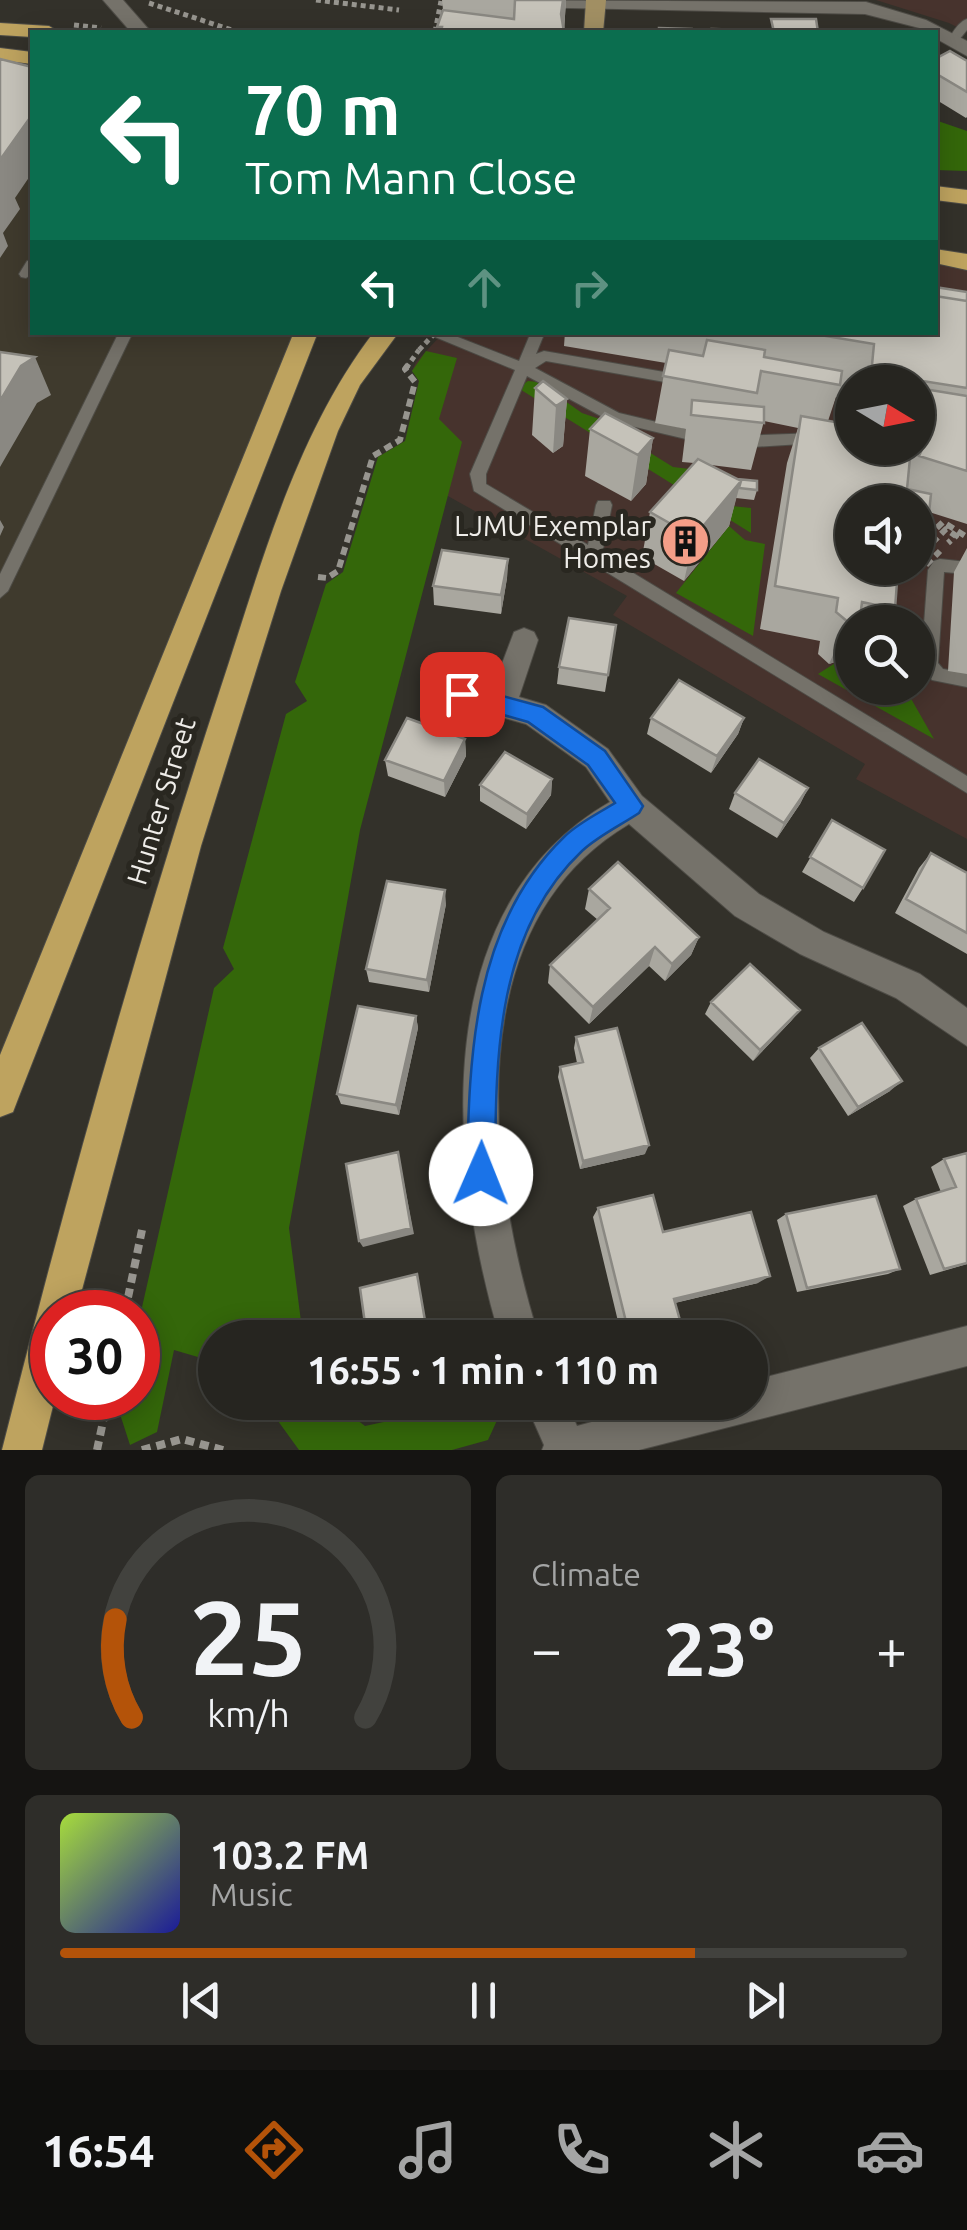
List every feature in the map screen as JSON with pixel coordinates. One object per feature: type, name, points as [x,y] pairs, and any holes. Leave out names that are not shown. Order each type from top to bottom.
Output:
[{"type":"highway","points":[[0,28],[30,30]]},
{"type":"highway","points":[[0,54],[30,58]]},
{"type":"highway","points":[[938,193],[967,197]]},
{"type":"highway","points":[[938,256],[967,262]]},
{"type":"highway","name":"Hunter Street","points":[[63,1290],[180,865],[267,591],[325,431],[350,381],[385,335]]},
{"type":"highway","name":"Hunter Street","points":[[0,1099],[307,338]]},
{"type":"highway","points":[[22,1450],[30,1417]]},
{"type":"main road","points":[[594,30],[596,1]]},
{"type":"street","points":[[113,0],[139,30]]},
{"type":"street","points":[[471,0],[866,8],[934,30]]},
{"type":"street","points":[[938,32],[961,45]]},
{"type":"street","points":[[502,702],[524,640]]},
{"type":"street","points":[[462,694],[535,714],[596,758],[631,806],[748,905],[812,943],[908,986],[967,1029]]},
{"type":"street","points":[[514,1320],[501,1284],[481,1174],[482,1070],[496,976],[532,894],[574,843],[631,806]]},
{"type":"street","points":[[768,1397],[967,1346]]},
{"type":"street","points":[[552,1420],[564,1449],[677,1420]]},
{"type":"lane","points":[[961,45],[967,22]]},
{"type":"lane","points":[[0,591],[125,335]]},
{"type":"lane","points":[[441,335],[524,368],[615,417],[683,436],[751,444],[827,437]]},
{"type":"lane","points":[[537,335],[476,483],[967,786]]},
{"type":"lane","points":[[524,368],[544,356],[704,383]]},
{"type":"lane","points":[[593,558],[604,504]]},
{"type":"lane","points":[[967,568],[940,565],[936,570],[929,665],[938,674],[967,680]]},
{"type":"path","points":[[140,0],[233,30]]},
{"type":"path","points":[[316,0],[399,10]]},
{"type":"path","points":[[435,30],[441,0]]},
{"type":"path","points":[[425,12],[438,12]]},
{"type":"path","points":[[71,25],[121,30]]},
{"type":"path","points":[[318,577],[328,578],[338,571],[373,456],[400,440],[415,382],[405,369],[430,335]]},
{"type":"path","points":[[935,530],[943,522],[967,537]]},
{"type":"path","points":[[935,556],[940,551]]},
{"type":"path","points":[[130,1290],[142,1230]]},
{"type":"path","points":[[98,1450],[104,1420]]},
{"type":"path","points":[[142,1450],[181,1437],[201,1440],[223,1450]]},
{"type":"shaded area","points":[[876,0],[967,0],[967,32],[949,23]]},
{"type":"shaded area","points":[[0,70],[30,72],[30,335],[315,335],[0,1082]]},
{"type":"shaded area","points":[[938,257],[967,262],[967,839],[856,779],[865,764],[613,615],[627,596],[378,457],[405,441],[419,381],[412,371],[441,335],[938,335]]},
{"type":"green space","points":[[938,121],[967,131],[967,171],[938,170]]},
{"type":"green space","points":[[426,351],[457,358],[439,419],[462,442],[360,830],[289,1228],[301,1320],[198,1320],[198,1357],[174,1350],[160,1418],[160,1290],[146,1290],[214,988],[234,969],[223,948],[286,714],[307,701],[295,682],[326,584],[343,572],[378,457],[405,441],[419,381],[412,371]]},
{"type":"green space","points":[[528,381],[538,382],[582,413],[640,433],[636,444],[673,467],[731,474],[732,489],[722,505],[751,508],[751,533],[518,388]]},
{"type":"green space","points":[[729,526],[745,540],[765,544],[753,636],[676,593]]},
{"type":"green space","points":[[835,663],[835,684],[818,674]]},
{"type":"green space","points":[[873,705],[915,705],[934,739]]},
{"type":"green space","points":[[122,1420],[159,1420],[157,1432],[130,1445]]},
{"type":"green space","points":[[277,1420],[357,1420],[365,1426],[393,1420],[497,1420],[488,1440],[452,1450],[299,1450]]},
{"type":"building","points":[[515,0],[563,0],[564,30],[437,27],[443,10],[514,19]]},
{"type":"building","points":[[771,19],[816,19],[818,30],[774,30]]},
{"type":"building","points":[[950,51],[967,61],[967,92],[938,75],[938,57]]},
{"type":"building","points":[[0,59],[30,66],[30,118],[0,160]]},
{"type":"building","points":[[938,287],[967,292],[967,301],[938,296]]},
{"type":"building","points":[[938,296],[967,301],[967,388],[935,383],[935,365],[872,365],[874,344],[820,335],[938,335]]},
{"type":"building","points":[[707,340],[765,350],[764,357],[835,370],[835,384],[761,371],[757,393],[663,376],[669,350],[703,356]]},
{"type":"building","points":[[0,352],[35,357],[21,366],[0,401]]},
{"type":"building","points":[[543,381],[567,399],[556,406],[535,388]]},
{"type":"building","points":[[935,391],[967,396],[967,471],[935,461]]},
{"type":"building","points":[[692,400],[764,407],[764,423],[691,415]]},
{"type":"building","points":[[605,413],[653,438],[638,455],[590,429]]},
{"type":"building","points":[[801,416],[835,422],[835,465],[909,465],[907,485],[835,485],[835,585],[897,585],[895,605],[837,605],[838,598],[775,586]]},
{"type":"building","points":[[698,459],[741,481],[694,537],[650,512]]},
{"type":"building","points":[[737,479],[757,481],[757,490],[739,488],[741,481]]},
{"type":"building","points":[[442,550],[508,559],[501,595],[433,586]]},
{"type":"building","points":[[569,618],[616,625],[608,675],[559,667]]},
{"type":"building","points":[[679,680],[744,718],[717,756],[651,718]]},
{"type":"building","points":[[407,718],[465,739],[444,781],[385,760]]},
{"type":"building","points":[[505,752],[552,779],[527,814],[480,785]]},
{"type":"building","points":[[759,759],[808,788],[784,823],[735,793]]},
{"type":"building","points":[[832,820],[885,850],[863,888],[810,857]]},
{"type":"building","points":[[931,853],[967,873],[967,933],[906,899]]},
{"type":"building","points":[[618,862],[699,937],[672,964],[655,947],[593,1007],[550,965],[610,908],[589,889]]},
{"type":"building","points":[[387,881],[445,890],[427,980],[366,969]]},
{"type":"building","points":[[750,964],[800,1010],[760,1050],[711,1002]]},
{"type":"building","points":[[358,1006],[416,1016],[396,1105],[337,1094]]},
{"type":"building","points":[[862,1023],[902,1081],[858,1107],[819,1048]]},
{"type":"building","points":[[617,1028],[649,1145],[583,1161],[560,1067],[583,1062],[576,1037]]},
{"type":"building","points":[[398,1152],[411,1228],[359,1241],[346,1164]]},
{"type":"building","points":[[967,1153],[967,1263],[944,1269],[916,1199],[956,1187],[944,1159]]},
{"type":"building","points":[[653,1195],[663,1232],[751,1212],[770,1276],[674,1299],[680,1320],[626,1320],[598,1208]]},
{"type":"building","points":[[876,1196],[900,1269],[807,1288],[786,1214]]},
{"type":"building","points":[[417,1274],[425,1320],[364,1320],[360,1288]]},
{"type":"place","name":"LJMU Exemplar Homes","points":[[686,542]]},
{"type":"route","points":[[462,694],[535,714],[596,758],[631,806],[574,843],[532,894],[496,976],[482,1070],[481,1174]]}]
